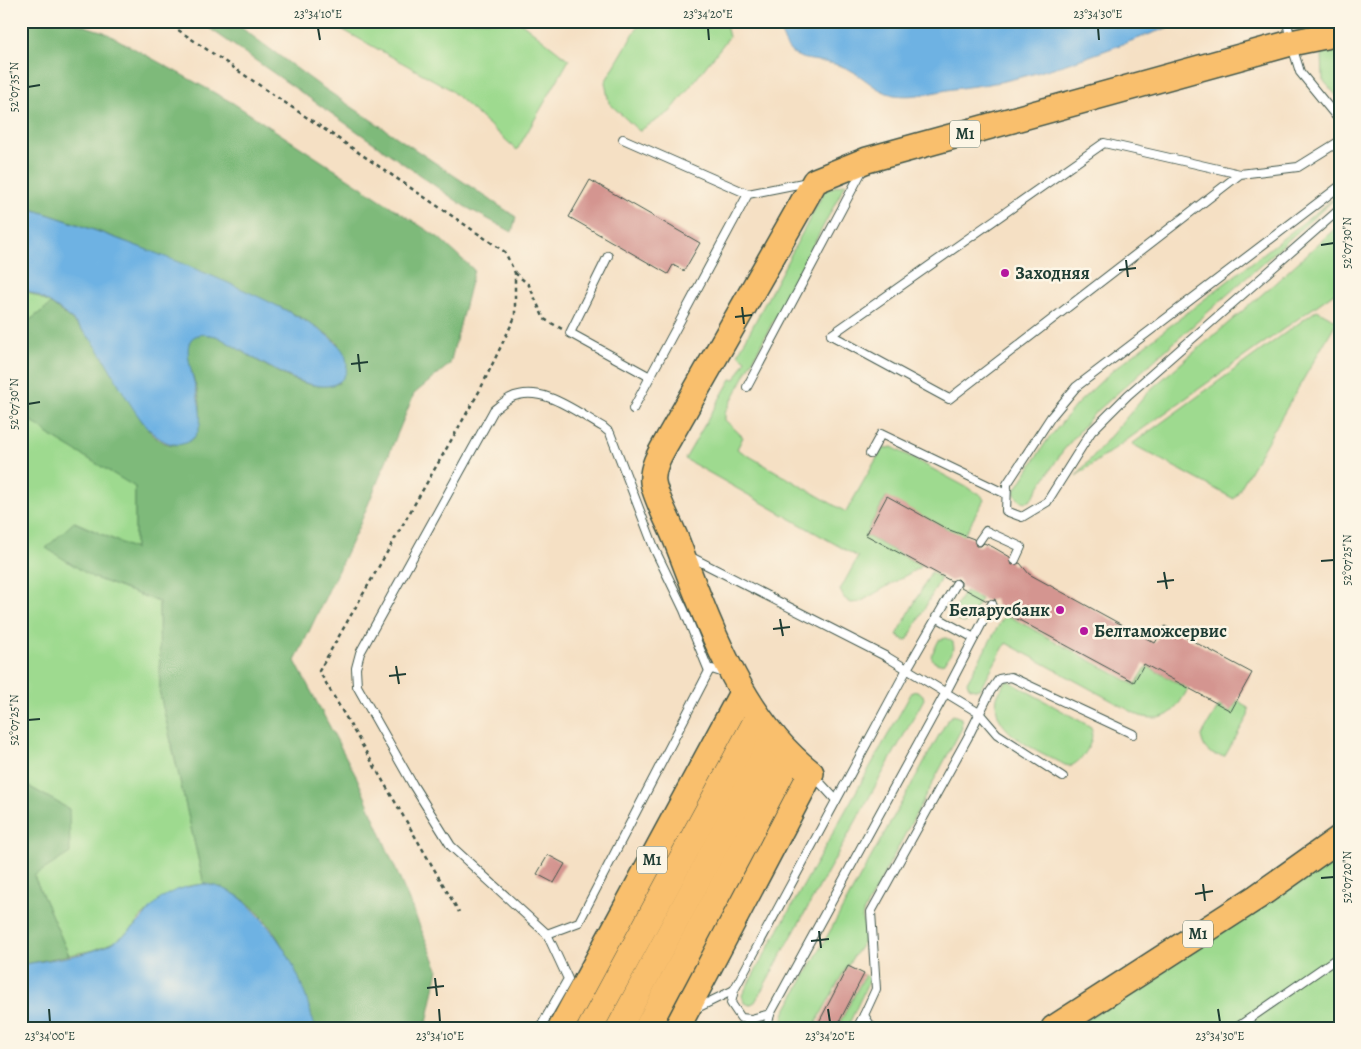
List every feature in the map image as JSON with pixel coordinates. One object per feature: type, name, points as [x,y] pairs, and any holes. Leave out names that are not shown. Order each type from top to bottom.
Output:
[{"type":"highway","name":"М1","points":[[815,181],[867,160],[1289,32],[1340,33]]},
{"type":"highway","points":[[680,1022],[771,730],[668,551],[653,481],[656,463],[815,181]]},
{"type":"highway","name":"М1","points":[[561,1028],[771,730]]},
{"type":"highway","name":"М1","points":[[576,1028],[771,730]]},
{"type":"highway","name":"М1","points":[[590,1028],[771,730]]},
{"type":"highway","name":"М1","points":[[604,1028],[771,730]]},
{"type":"highway","points":[[619,1028],[771,730]]},
{"type":"highway","points":[[633,1028],[771,730]]},
{"type":"highway","points":[[647,1028],[771,730]]},
{"type":"highway","points":[[658,1028],[771,730]]},
{"type":"highway","name":"М1","points":[[1054,1028],[1257,896],[1340,838]]},
{"type":"lane","points":[[1289,32],[1300,72],[1340,121]]},
{"type":"lane","points":[[623,138],[748,194],[815,181]]},
{"type":"lane","points":[[1240,174],[949,399],[831,335],[1104,143],[1240,174],[1298,167],[1340,141]]},
{"type":"lane","points":[[747,387],[867,160]]},
{"type":"lane","points":[[1340,186],[1076,387],[1051,417],[1007,484],[1006,511],[1022,517],[1047,502],[1091,432],[1128,395],[1340,209]]},
{"type":"lane","points":[[633,409],[748,194]]},
{"type":"lane","points":[[608,256],[570,333],[650,377]]},
{"type":"lane","points":[[540,1028],[568,979],[547,934],[451,846],[413,785],[357,686],[356,668],[360,653],[494,410],[510,398],[530,393],[544,394],[603,427],[610,433],[668,551],[684,610],[709,671],[579,922],[547,934]]},
{"type":"lane","points":[[870,454],[881,434],[1006,494]]},
{"type":"lane","points":[[979,541],[986,531],[1021,547],[1015,560]]},
{"type":"lane","points":[[668,551],[907,669],[945,694],[979,713],[997,734],[1063,777]]},
{"type":"lane","points":[[770,1014],[751,1019],[741,1018],[731,1003],[734,990],[907,669],[956,584]]},
{"type":"lane","points":[[767,1028],[770,1014],[945,694],[992,604]]},
{"type":"lane","points":[[936,617],[974,638]]},
{"type":"lane","points":[[709,671],[718,670],[729,675],[771,730],[836,800]]},
{"type":"lane","points":[[857,1028],[876,989],[871,912],[990,692],[1000,679],[1011,677],[1134,734]]},
{"type":"lane","points":[[1236,1028],[1340,956]]},
{"type":"lane","points":[[680,1022],[734,990]]},
{"type":"lane","points":[[864,1016],[872,1028]]},
{"type":"path","points":[[165,21],[505,252],[515,273],[529,285],[544,319],[570,333]]},
{"type":"path","points":[[459,912],[319,671],[480,390],[515,317],[515,273]]},
{"type":"green space","points":[[21,21],[69,21],[104,32],[233,103],[439,238],[474,270],[450,364],[414,394],[360,524],[295,661],[357,778],[438,969],[426,1028],[315,1028],[309,1007],[290,961],[278,938],[263,918],[246,902],[227,890],[204,884],[160,694],[159,602],[92,577],[46,548],[74,522],[135,549],[135,487],[54,438],[21,413],[21,327],[51,304],[74,322],[89,338],[111,367],[144,424],[160,441],[170,444],[181,444],[194,438],[199,416],[200,403],[188,356],[188,346],[192,338],[201,334],[216,336],[292,379],[324,386],[339,383],[338,343],[326,333],[287,310],[180,263],[101,232],[21,206]]},
{"type":"green space","points":[[199,21],[232,21],[319,85],[516,217],[512,232],[464,206]]},
{"type":"green space","points":[[327,21],[519,21],[569,60],[517,150],[448,88]]},
{"type":"green space","points":[[641,21],[725,21],[729,37],[670,112],[639,131],[609,103],[605,82]]},
{"type":"green space","points":[[1340,47],[1340,100],[1323,80],[1322,53]]},
{"type":"green space","points":[[846,183],[725,413],[725,420],[743,437],[737,449],[846,512],[882,449],[892,447],[981,495],[984,500],[963,537],[886,497],[865,535],[922,566],[860,602],[851,603],[844,598],[840,590],[858,557],[685,459],[731,379],[735,379],[746,360],[738,354],[825,190]]},
{"type":"green space","points":[[1340,194],[1093,415],[1062,452],[1030,501],[1024,502],[1018,499],[1014,492],[1046,442],[1076,405],[1112,371]]},
{"type":"green space","points":[[1340,224],[1340,289],[1076,476],[1151,389],[1274,284]]},
{"type":"green space","points":[[21,288],[51,304],[21,327]]},
{"type":"green space","points":[[1317,310],[1337,321],[1234,499],[1132,444]]},
{"type":"green space","points":[[21,413],[54,438],[135,486],[135,549],[75,522],[92,577],[159,602],[160,694],[204,884],[188,886],[142,916],[131,930],[116,941],[94,950],[69,955],[34,876],[69,809],[21,782]]},
{"type":"green space","points":[[931,572],[941,578],[908,639],[905,641],[897,635]]},
{"type":"green space","points":[[965,591],[981,599],[969,621],[964,623],[956,620],[955,612]]},
{"type":"green space","points":[[1005,614],[1135,685],[1147,666],[1188,689],[1170,713],[1157,718],[1140,716],[1006,643],[980,689],[969,687],[967,682]]},
{"type":"green space","points":[[946,638],[953,642],[954,648],[945,663],[939,664],[934,662],[931,656],[939,640]]},
{"type":"green space","points":[[1007,680],[1091,727],[1092,738],[1090,744],[1084,755],[1075,764],[1065,765],[1019,740],[1009,731],[1001,721],[997,710],[997,697]]},
{"type":"green space","points":[[917,691],[923,695],[924,699],[755,1002],[749,1005],[744,1002],[742,995],[912,692]]},
{"type":"green space","points":[[1238,700],[1249,709],[1248,716],[1225,756],[1215,755],[1208,751],[1201,736],[1219,706],[1230,713]]},
{"type":"green space","points":[[953,715],[961,718],[962,728],[863,913],[862,920],[865,926],[864,941],[847,966],[816,1023],[825,1028],[780,1028],[785,1012],[948,719]]},
{"type":"green space","points":[[21,782],[69,809],[70,853],[34,876],[69,955],[21,965]]},
{"type":"green space","points":[[1340,851],[1340,1028],[1074,1028]]},
{"type":"green space","points":[[865,975],[870,979],[847,1028],[837,1028]]},
{"type":"water","points":[[779,21],[1186,21],[1079,60],[1006,81],[909,96],[887,93],[873,86],[855,72],[841,66],[799,57],[792,53],[782,36]]},
{"type":"water","points":[[21,206],[143,248],[249,292],[295,315],[329,337],[345,355],[347,367],[344,376],[331,385],[316,385],[298,380],[279,372],[216,336],[198,335],[189,343],[188,356],[200,412],[199,428],[191,440],[185,443],[173,444],[161,440],[139,417],[101,354],[86,334],[70,318],[51,304],[21,288]]},
{"type":"water","points":[[204,884],[221,888],[236,895],[255,911],[272,931],[289,957],[301,983],[315,1028],[21,1028],[21,965],[96,950],[117,940],[130,931],[162,898],[185,887]]},
{"type":"building","points":[[590,180],[700,243],[684,271],[673,265],[668,274],[569,217]]},
{"type":"building","points":[[887,496],[947,529],[974,539],[976,546],[981,546],[984,543],[993,547],[1010,557],[1012,565],[1020,563],[1029,574],[1155,643],[1165,626],[1252,673],[1231,711],[1144,664],[1134,682],[1008,614],[997,607],[995,599],[987,601],[961,587],[961,582],[958,579],[951,581],[866,535]]},
{"type":"building","points":[[548,855],[565,864],[554,883],[537,874]]},
{"type":"building","points":[[848,966],[864,974],[836,1028],[826,1028],[818,1024]]},
{"type":"place","name":"Заходняя","points":[[1005,273]]},
{"type":"place","name":"Беларусбанк","points":[[1060,610]]},
{"type":"place","name":"Белтаможсервис","points":[[1084,631]]}]
